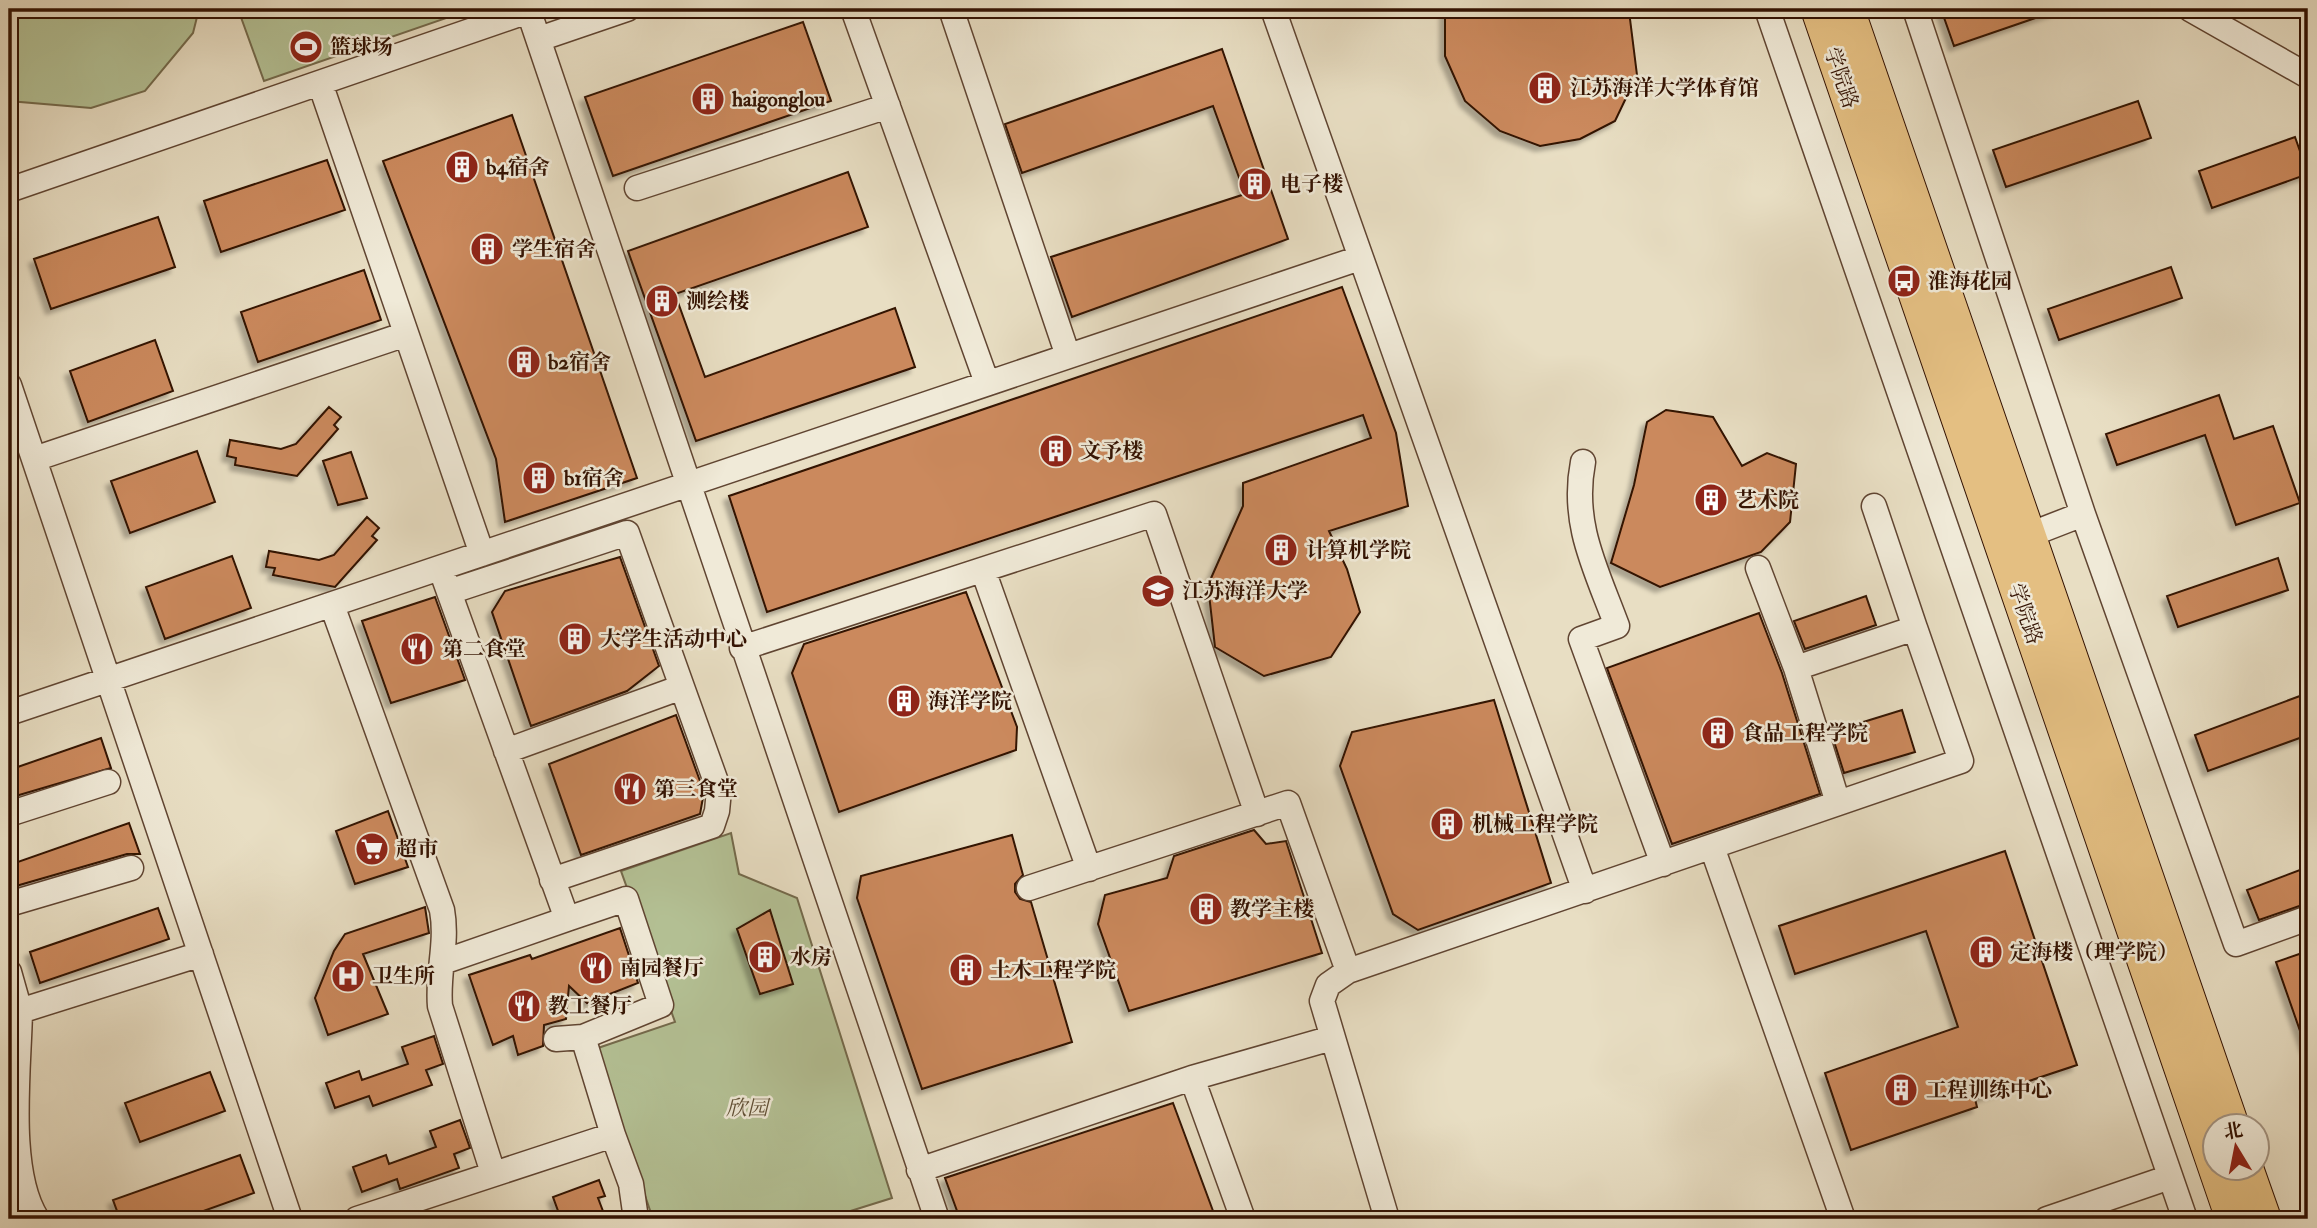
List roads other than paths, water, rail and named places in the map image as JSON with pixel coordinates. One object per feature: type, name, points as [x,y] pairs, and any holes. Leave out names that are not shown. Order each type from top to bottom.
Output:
[{"type":"main road","name":"学院路","points":[[1818,9],[2232,1219]]},
{"type":"main road","name":"学院路","points":[[1848,9],[2228,1112]]},
{"type":"main road","points":[[2253,1182],[2265,1219]]},
{"type":"lane","points":[[9,190],[530,9],[742,648],[937,1219]]},
{"type":"lane","points":[[539,39],[627,9]]},
{"type":"lane","points":[[853,9],[987,383]]},
{"type":"lane","points":[[951,9],[1068,356]]},
{"type":"lane","points":[[1273,9],[1585,891]]},
{"type":"lane","points":[[1767,9],[2185,1219]]},
{"type":"lane","points":[[1915,9],[2083,514],[2236,944],[2308,918]]},
{"type":"lane","points":[[2190,9],[2308,76]]},
{"type":"lane","points":[[320,83],[482,554]]},
{"type":"lane","points":[[637,188],[888,106]]},
{"type":"lane","points":[[9,713],[1360,258]]},
{"type":"lane","points":[[34,459],[406,334]]},
{"type":"lane","points":[[9,385],[290,1219]]},
{"type":"lane","points":[[1583,462],[1577,490],[1579,521],[1617,626],[1581,639],[1663,864]]},
{"type":"lane","points":[[1387,1219],[1322,1002],[1328,985],[1348,971],[1961,761],[1874,506]]},
{"type":"lane","points":[[742,648],[1154,514],[1257,814]]},
{"type":"lane","points":[[2029,535],[2083,514]]},
{"type":"lane","points":[[449,592],[627,533],[719,790],[718,811],[712,826],[552,880]]},
{"type":"lane","points":[[441,568],[567,919]]},
{"type":"lane","points":[[1758,568],[1796,668],[1838,803]]},
{"type":"lane","points":[[984,569],[1090,869]]},
{"type":"lane","points":[[332,604],[442,910],[446,934],[438,984],[440,1006],[493,1173]]},
{"type":"lane","points":[[1796,668],[1915,628]]},
{"type":"lane","points":[[506,751],[682,687]]},
{"type":"lane","points":[[9,814],[108,782]]},
{"type":"lane","points":[[1030,888],[1288,803],[1348,971]]},
{"type":"lane","points":[[1712,847],[1843,1219]]},
{"type":"lane","points":[[9,904],[131,869]]},
{"type":"lane","points":[[443,962],[626,899],[661,1005],[583,1037],[556,1039]]},
{"type":"lane","points":[[15,1002],[201,954]]},
{"type":"lane","points":[[9,972],[15,1002],[18,1165],[29,1207],[37,1219]]},
{"type":"lane","points":[[583,1037],[631,1184],[636,1219]]},
{"type":"lane","points":[[919,1170],[1192,1078],[1332,1038]]},
{"type":"lane","points":[[1192,1078],[1242,1219]]},
{"type":"lane","points":[[357,1219],[613,1135]]},
{"type":"lane","points":[[2047,1219],[2170,1177]]},
{"type":"place","name":"篮球场","points":[[306,47]]},
{"type":"place","name":"江苏海洋大学体育馆","points":[[1545,88]]},
{"type":"place","name":"haigonglou","points":[[708,99]]},
{"type":"place","name":"b4宿舍","points":[[462,167]]},
{"type":"place","name":"电子楼","points":[[1255,184]]},
{"type":"place","name":"学生宿舍","points":[[487,249]]},
{"type":"place","name":"淮海花园","points":[[1904,281]]},
{"type":"place","name":"测绘楼","points":[[662,301]]},
{"type":"place","name":"b2宿舍","points":[[524,362]]},
{"type":"place","name":"文予楼","points":[[1056,451]]},
{"type":"place","name":"b1宿舍","points":[[539,478]]},
{"type":"place","name":"艺术院","points":[[1711,500]]},
{"type":"place","name":"计算机学院","points":[[1281,550]]},
{"type":"place","name":"江苏海洋大学","points":[[1158,591]]},
{"type":"place","name":"大学生活动中心","points":[[575,639]]},
{"type":"place","name":"第二食堂","points":[[417,649]]},
{"type":"place","name":"海洋学院","points":[[904,701]]},
{"type":"place","name":"食品工程学院","points":[[1718,733]]},
{"type":"place","name":"第三食堂","points":[[630,789]]},
{"type":"place","name":"机械工程学院","points":[[1447,824]]},
{"type":"place","name":"超市","points":[[372,849]]},
{"type":"place","name":"教学主楼","points":[[1206,909]]},
{"type":"place","name":"定海楼（理学院）","points":[[1986,952]]},
{"type":"place","name":"水房","points":[[765,957]]},
{"type":"place","name":"南园餐厅","points":[[596,968]]},
{"type":"place","name":"土木工程学院","points":[[966,970]]},
{"type":"place","name":"卫生所","points":[[348,976]]},
{"type":"place","name":"教工餐厅","points":[[524,1006]]},
{"type":"place","name":"工程训练中心","points":[[1901,1090]]},
{"type":"park label","name":"欣园","points":[[747,1108]]}]
